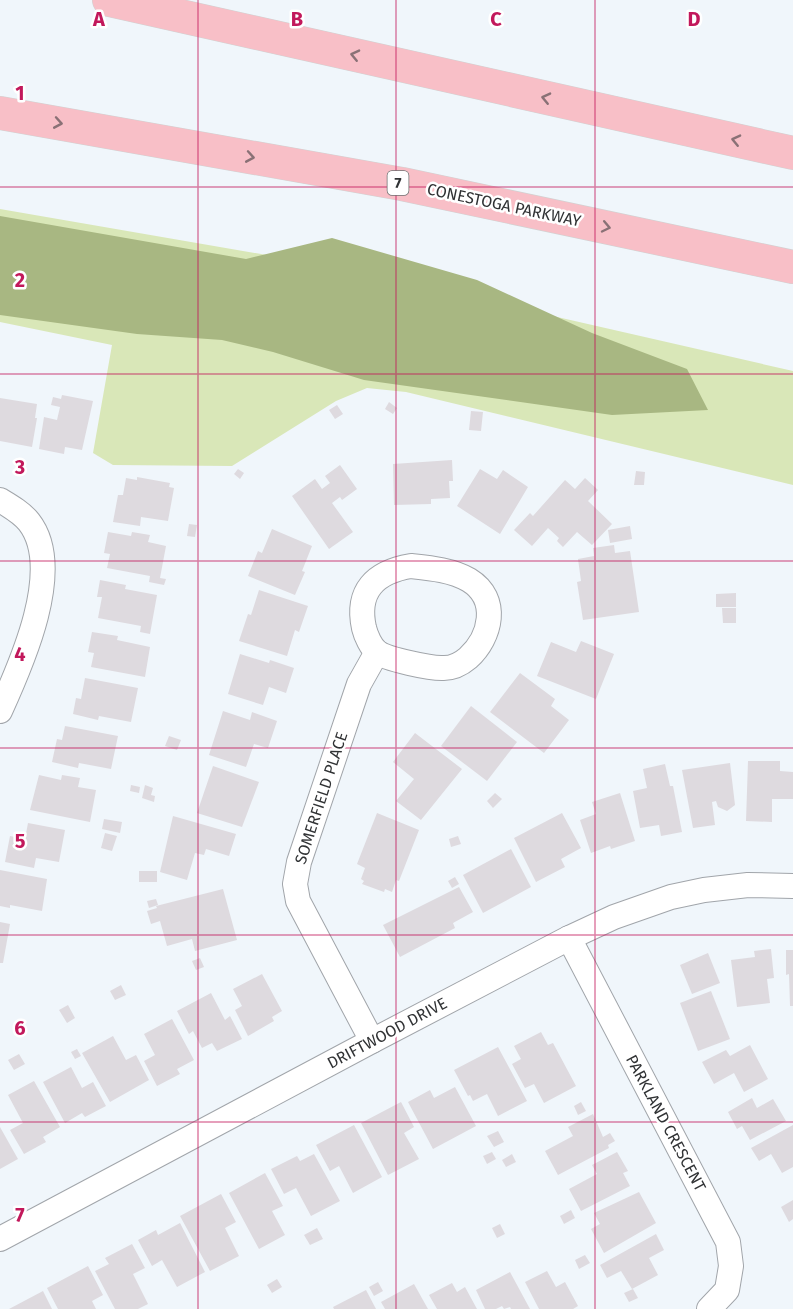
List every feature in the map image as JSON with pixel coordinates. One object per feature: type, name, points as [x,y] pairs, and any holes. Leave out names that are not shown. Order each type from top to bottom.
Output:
[{"type":"highway","points":[[109,0],[793,153]]},
{"type":"highway","name":"CONESTOGA PARKWAY","points":[[0,113],[402,184],[793,267]]},
{"type":"street","points":[[0,500],[30,523],[43,553],[42,590],[35,620],[13,683],[0,711]]},
{"type":"street","points":[[411,566],[432,568],[469,580],[482,593],[489,606],[485,636],[475,651],[461,664],[443,669],[399,661],[377,652],[366,636],[361,612],[366,592],[378,579],[393,569],[411,566]]},
{"type":"street","name":"SOMERFIELD PLACE","points":[[372,1041],[310,926],[298,901],[296,884],[299,862],[359,684],[377,652]]},
{"type":"street","name":"DRIFTWOOD DRIVE","points":[[0,1239],[372,1041],[569,938],[614,917],[671,897],[705,890],[748,885],[793,886]]},
{"type":"street","name":"PARKLAND CRESCENT","points":[[569,938],[728,1242],[731,1266],[727,1290],[709,1309]]},
{"type":"green space","points":[[0,209],[348,269],[793,371],[793,485],[406,392],[367,388],[336,401],[232,466],[113,465],[93,453],[112,345],[0,322]]},
{"type":"green space","points":[[0,216],[246,259],[332,238],[477,280],[592,333],[687,369],[708,410],[612,415],[364,380],[273,352],[222,340],[137,334],[0,315]]},
{"type":"building","points":[[62,395],[93,401],[82,450],[65,447],[64,454],[39,449],[44,417],[57,420],[60,407],[51,405],[53,397],[61,399]]},
{"type":"building","points":[[0,398],[37,404],[32,447],[0,441]]},
{"type":"building","points":[[389,402],[397,408],[393,414],[385,409]]},
{"type":"building","points":[[337,405],[343,414],[335,419],[329,410]]},
{"type":"building","points":[[471,411],[483,412],[481,431],[469,430]]},
{"type":"building","points":[[452,460],[453,481],[449,481],[450,498],[431,499],[431,504],[394,505],[393,464]]},
{"type":"building","points":[[340,465],[357,489],[342,500],[340,497],[332,503],[353,532],[329,549],[292,496],[315,479],[322,489],[330,483],[325,476]]},
{"type":"building","points":[[238,469],[244,473],[240,479],[234,474]]},
{"type":"building","points":[[480,469],[497,479],[503,470],[528,487],[500,534],[457,506]]},
{"type":"building","points":[[636,471],[645,472],[644,485],[634,485]]},
{"type":"building","points":[[137,477],[170,483],[169,487],[174,488],[168,521],[141,517],[140,526],[113,522],[118,495],[123,495],[126,478],[137,480]]},
{"type":"building","points":[[585,478],[598,490],[588,501],[612,524],[592,545],[577,532],[563,547],[557,541],[559,538],[548,528],[532,546],[514,530],[530,513],[533,516],[565,480],[575,489]]},
{"type":"building","points":[[189,524],[197,525],[195,537],[187,536]]},
{"type":"building","points":[[630,526],[632,539],[610,543],[608,530]]},
{"type":"building","points":[[272,529],[312,546],[302,571],[305,572],[295,595],[248,576],[258,551],[262,553]]},
{"type":"building","points":[[108,532],[131,536],[132,532],[150,535],[148,542],[166,546],[160,578],[166,579],[164,585],[149,582],[150,576],[107,568],[110,554],[104,553]]},
{"type":"building","points":[[614,545],[615,553],[630,551],[639,612],[583,620],[577,582],[581,581],[578,559],[594,556],[593,548]]},
{"type":"building","points":[[100,580],[126,585],[125,589],[157,595],[150,634],[140,632],[141,626],[98,618],[102,597],[97,597]]},
{"type":"building","points":[[259,590],[308,606],[299,632],[295,630],[287,656],[239,641]]},
{"type":"building","points":[[736,593],[736,607],[716,607],[716,594]]},
{"type":"building","points":[[722,608],[736,608],[736,623],[723,623]]},
{"type":"building","points":[[92,632],[118,636],[117,640],[150,647],[145,677],[91,667],[94,653],[88,652]]},
{"type":"building","points":[[581,641],[614,654],[596,699],[537,676],[551,642],[576,652]]},
{"type":"building","points":[[240,654],[294,668],[286,693],[269,687],[263,705],[228,694]]},
{"type":"building","points":[[520,673],[555,699],[551,706],[569,720],[544,753],[490,712]]},
{"type":"building","points":[[85,678],[138,688],[131,722],[99,716],[98,720],[73,714],[76,698],[81,699]]},
{"type":"building","points":[[471,706],[517,742],[487,781],[441,746]]},
{"type":"building","points":[[223,711],[250,720],[252,712],[277,721],[268,748],[254,744],[246,767],[209,755]]},
{"type":"building","points":[[65,726],[118,736],[111,769],[79,763],[78,768],[52,762],[57,739],[62,740]]},
{"type":"building","points":[[415,733],[462,769],[421,820],[396,801],[414,779],[393,762]]},
{"type":"building","points":[[169,736],[181,740],[177,750],[165,746]]},
{"type":"building","points":[[748,761],[780,761],[780,771],[793,772],[793,799],[772,799],[772,822],[746,821]]},
{"type":"building","points":[[730,763],[735,805],[727,811],[718,807],[716,801],[712,802],[715,825],[693,828],[682,770]]},
{"type":"building","points":[[665,764],[670,786],[673,786],[682,832],[661,836],[659,825],[640,828],[633,791],[647,788],[643,769]]},
{"type":"building","points":[[213,766],[259,782],[242,827],[197,813]]},
{"type":"building","points":[[39,775],[61,780],[62,775],[80,778],[78,787],[96,790],[90,822],[30,810]]},
{"type":"building","points":[[131,785],[140,787],[139,793],[130,791]]},
{"type":"building","points":[[145,785],[153,788],[151,795],[155,796],[154,802],[142,798]]},
{"type":"building","points":[[495,793],[502,799],[493,808],[487,801]]},
{"type":"building","points":[[620,793],[635,841],[591,853],[580,820],[596,814],[592,802]]},
{"type":"building","points":[[377,813],[419,830],[399,881],[396,880],[392,892],[385,889],[384,892],[362,884],[364,881],[361,879],[365,868],[357,864]]},
{"type":"building","points":[[562,813],[581,848],[561,859],[565,867],[536,882],[514,838]]},
{"type":"building","points":[[173,816],[236,834],[229,856],[206,849],[204,855],[195,853],[187,880],[160,872]]},
{"type":"building","points":[[104,819],[122,822],[120,833],[102,829]]},
{"type":"building","points":[[28,823],[65,830],[59,862],[36,858],[34,868],[5,862],[10,836],[25,839]]},
{"type":"building","points":[[105,833],[117,836],[112,851],[101,848]]},
{"type":"building","points":[[458,836],[461,844],[451,847],[449,839]]},
{"type":"building","points":[[511,849],[531,887],[483,913],[463,875]]},
{"type":"building","points":[[0,870],[47,879],[42,911],[10,905],[10,908],[0,906]]},
{"type":"building","points":[[139,871],[157,871],[157,882],[139,882]]},
{"type":"building","points":[[455,877],[459,884],[452,888],[448,881]]},
{"type":"building","points":[[459,887],[473,912],[453,923],[455,928],[400,957],[383,925]]},
{"type":"building","points":[[223,889],[237,940],[195,951],[192,939],[167,946],[160,921],[151,924],[147,911],[157,908],[156,906]]},
{"type":"building","points":[[156,899],[158,905],[149,908],[147,901]]},
{"type":"building","points":[[0,922],[10,924],[3,963],[0,963]]},
{"type":"building","points":[[771,949],[774,978],[767,979],[770,1003],[737,1007],[731,960],[755,957],[754,951]]},
{"type":"building","points":[[786,950],[793,950],[793,1006],[790,1006],[789,974],[786,975]]},
{"type":"building","points":[[708,953],[720,983],[692,994],[680,965]]},
{"type":"building","points":[[200,958],[204,967],[196,970],[192,961]]},
{"type":"building","points":[[262,974],[282,1011],[272,1017],[274,1021],[248,1036],[235,1010],[242,1006],[233,989]]},
{"type":"building","points":[[121,985],[126,995],[115,1000],[110,991]]},
{"type":"building","points":[[711,991],[730,1039],[698,1051],[680,1003]]},
{"type":"building","points":[[211,993],[225,1020],[230,1016],[242,1039],[217,1051],[212,1043],[202,1048],[193,1031],[189,1034],[177,1011]]},
{"type":"building","points":[[68,1005],[75,1018],[67,1023],[59,1010]]},
{"type":"building","points":[[172,1019],[194,1060],[177,1069],[180,1074],[157,1086],[144,1061],[155,1055],[144,1034]]},
{"type":"building","points":[[541,1032],[548,1045],[553,1043],[576,1086],[544,1103],[534,1084],[525,1088],[512,1064],[521,1059],[514,1046]]},
{"type":"building","points":[[113,1036],[126,1060],[136,1055],[149,1080],[110,1102],[82,1053]]},
{"type":"building","points":[[750,1045],[768,1079],[744,1092],[734,1073],[714,1084],[702,1062],[726,1050],[730,1056]]},
{"type":"building","points":[[498,1047],[527,1101],[498,1116],[487,1094],[473,1101],[470,1095],[468,1096],[454,1070]]},
{"type":"building","points":[[77,1049],[81,1056],[75,1059],[71,1052]]},
{"type":"building","points":[[19,1054],[25,1064],[14,1070],[8,1060]]},
{"type":"building","points":[[71,1067],[82,1088],[93,1082],[106,1106],[85,1117],[82,1113],[65,1123],[43,1082]]},
{"type":"building","points":[[34,1081],[60,1127],[43,1137],[46,1142],[24,1154],[10,1130],[23,1123],[8,1095]]},
{"type":"building","points":[[455,1087],[476,1126],[433,1149],[408,1102],[430,1090],[434,1098]]},
{"type":"building","points":[[752,1098],[757,1108],[773,1099],[786,1121],[750,1140],[742,1126],[737,1129],[728,1112]]},
{"type":"building","points":[[401,1102],[414,1127],[404,1133],[419,1159],[388,1175],[361,1123]]},
{"type":"building","points":[[581,1102],[586,1111],[578,1115],[574,1106]]},
{"type":"building","points":[[593,1114],[603,1137],[610,1133],[615,1141],[608,1145],[609,1148],[558,1175],[545,1151],[573,1136],[568,1127]]},
{"type":"building","points":[[354,1125],[382,1177],[353,1193],[339,1166],[330,1171],[316,1145]]},
{"type":"building","points":[[793,1125],[793,1167],[782,1173],[771,1154],[759,1161],[751,1148]]},
{"type":"building","points":[[0,1127],[18,1159],[0,1169]]},
{"type":"building","points":[[498,1131],[504,1142],[494,1147],[487,1136]]},
{"type":"building","points":[[492,1152],[496,1159],[487,1164],[483,1156]]},
{"type":"building","points":[[617,1152],[628,1171],[623,1173],[630,1186],[581,1211],[569,1189],[597,1174],[592,1165]]},
{"type":"building","points":[[314,1154],[340,1201],[311,1216],[296,1188],[284,1194],[271,1169],[297,1156],[300,1161]]},
{"type":"building","points":[[512,1154],[516,1162],[506,1167],[502,1160]]},
{"type":"building","points":[[265,1173],[283,1206],[272,1211],[285,1235],[259,1249],[229,1193]]},
{"type":"building","points":[[639,1192],[656,1223],[604,1253],[591,1229],[600,1224],[594,1213]]},
{"type":"building","points":[[221,1194],[236,1222],[225,1228],[239,1256],[210,1271],[180,1216]]},
{"type":"building","points":[[793,1200],[793,1219],[789,1222],[781,1207]]},
{"type":"building","points":[[571,1210],[575,1218],[564,1224],[560,1216]]},
{"type":"building","points":[[180,1223],[205,1272],[177,1287],[162,1260],[152,1266],[138,1240],[156,1230],[158,1235]]},
{"type":"building","points":[[500,1224],[505,1234],[497,1238],[492,1228]]},
{"type":"building","points":[[317,1228],[323,1239],[310,1245],[304,1235]]},
{"type":"building","points":[[656,1234],[664,1250],[649,1258],[658,1275],[632,1289],[621,1271],[607,1278],[600,1265]]},
{"type":"building","points":[[132,1244],[145,1268],[133,1274],[148,1304],[138,1309],[115,1309],[95,1271],[109,1264],[105,1258]]},
{"type":"building","points":[[585,1255],[590,1263],[579,1269],[575,1260]]},
{"type":"building","points":[[88,1266],[103,1295],[92,1301],[96,1309],[58,1309],[47,1288]]},
{"type":"building","points":[[547,1271],[556,1287],[565,1282],[578,1306],[573,1309],[539,1309],[525,1282]]},
{"type":"building","points":[[510,1272],[530,1309],[511,1309],[510,1307],[504,1309],[502,1306],[496,1309],[485,1309],[476,1290]]},
{"type":"building","points":[[277,1279],[282,1287],[272,1293],[267,1285]]},
{"type":"building","points":[[378,1282],[383,1291],[374,1296],[369,1287]]},
{"type":"building","points":[[452,1283],[457,1292],[465,1287],[477,1309],[437,1309],[429,1295]]},
{"type":"building","points":[[414,1284],[428,1309],[385,1309],[381,1302]]},
{"type":"building","points":[[633,1289],[638,1298],[629,1302],[624,1293]]},
{"type":"building","points":[[366,1290],[376,1309],[334,1309],[333,1307]]},
{"type":"building","points":[[43,1291],[52,1309],[9,1309]]}]
